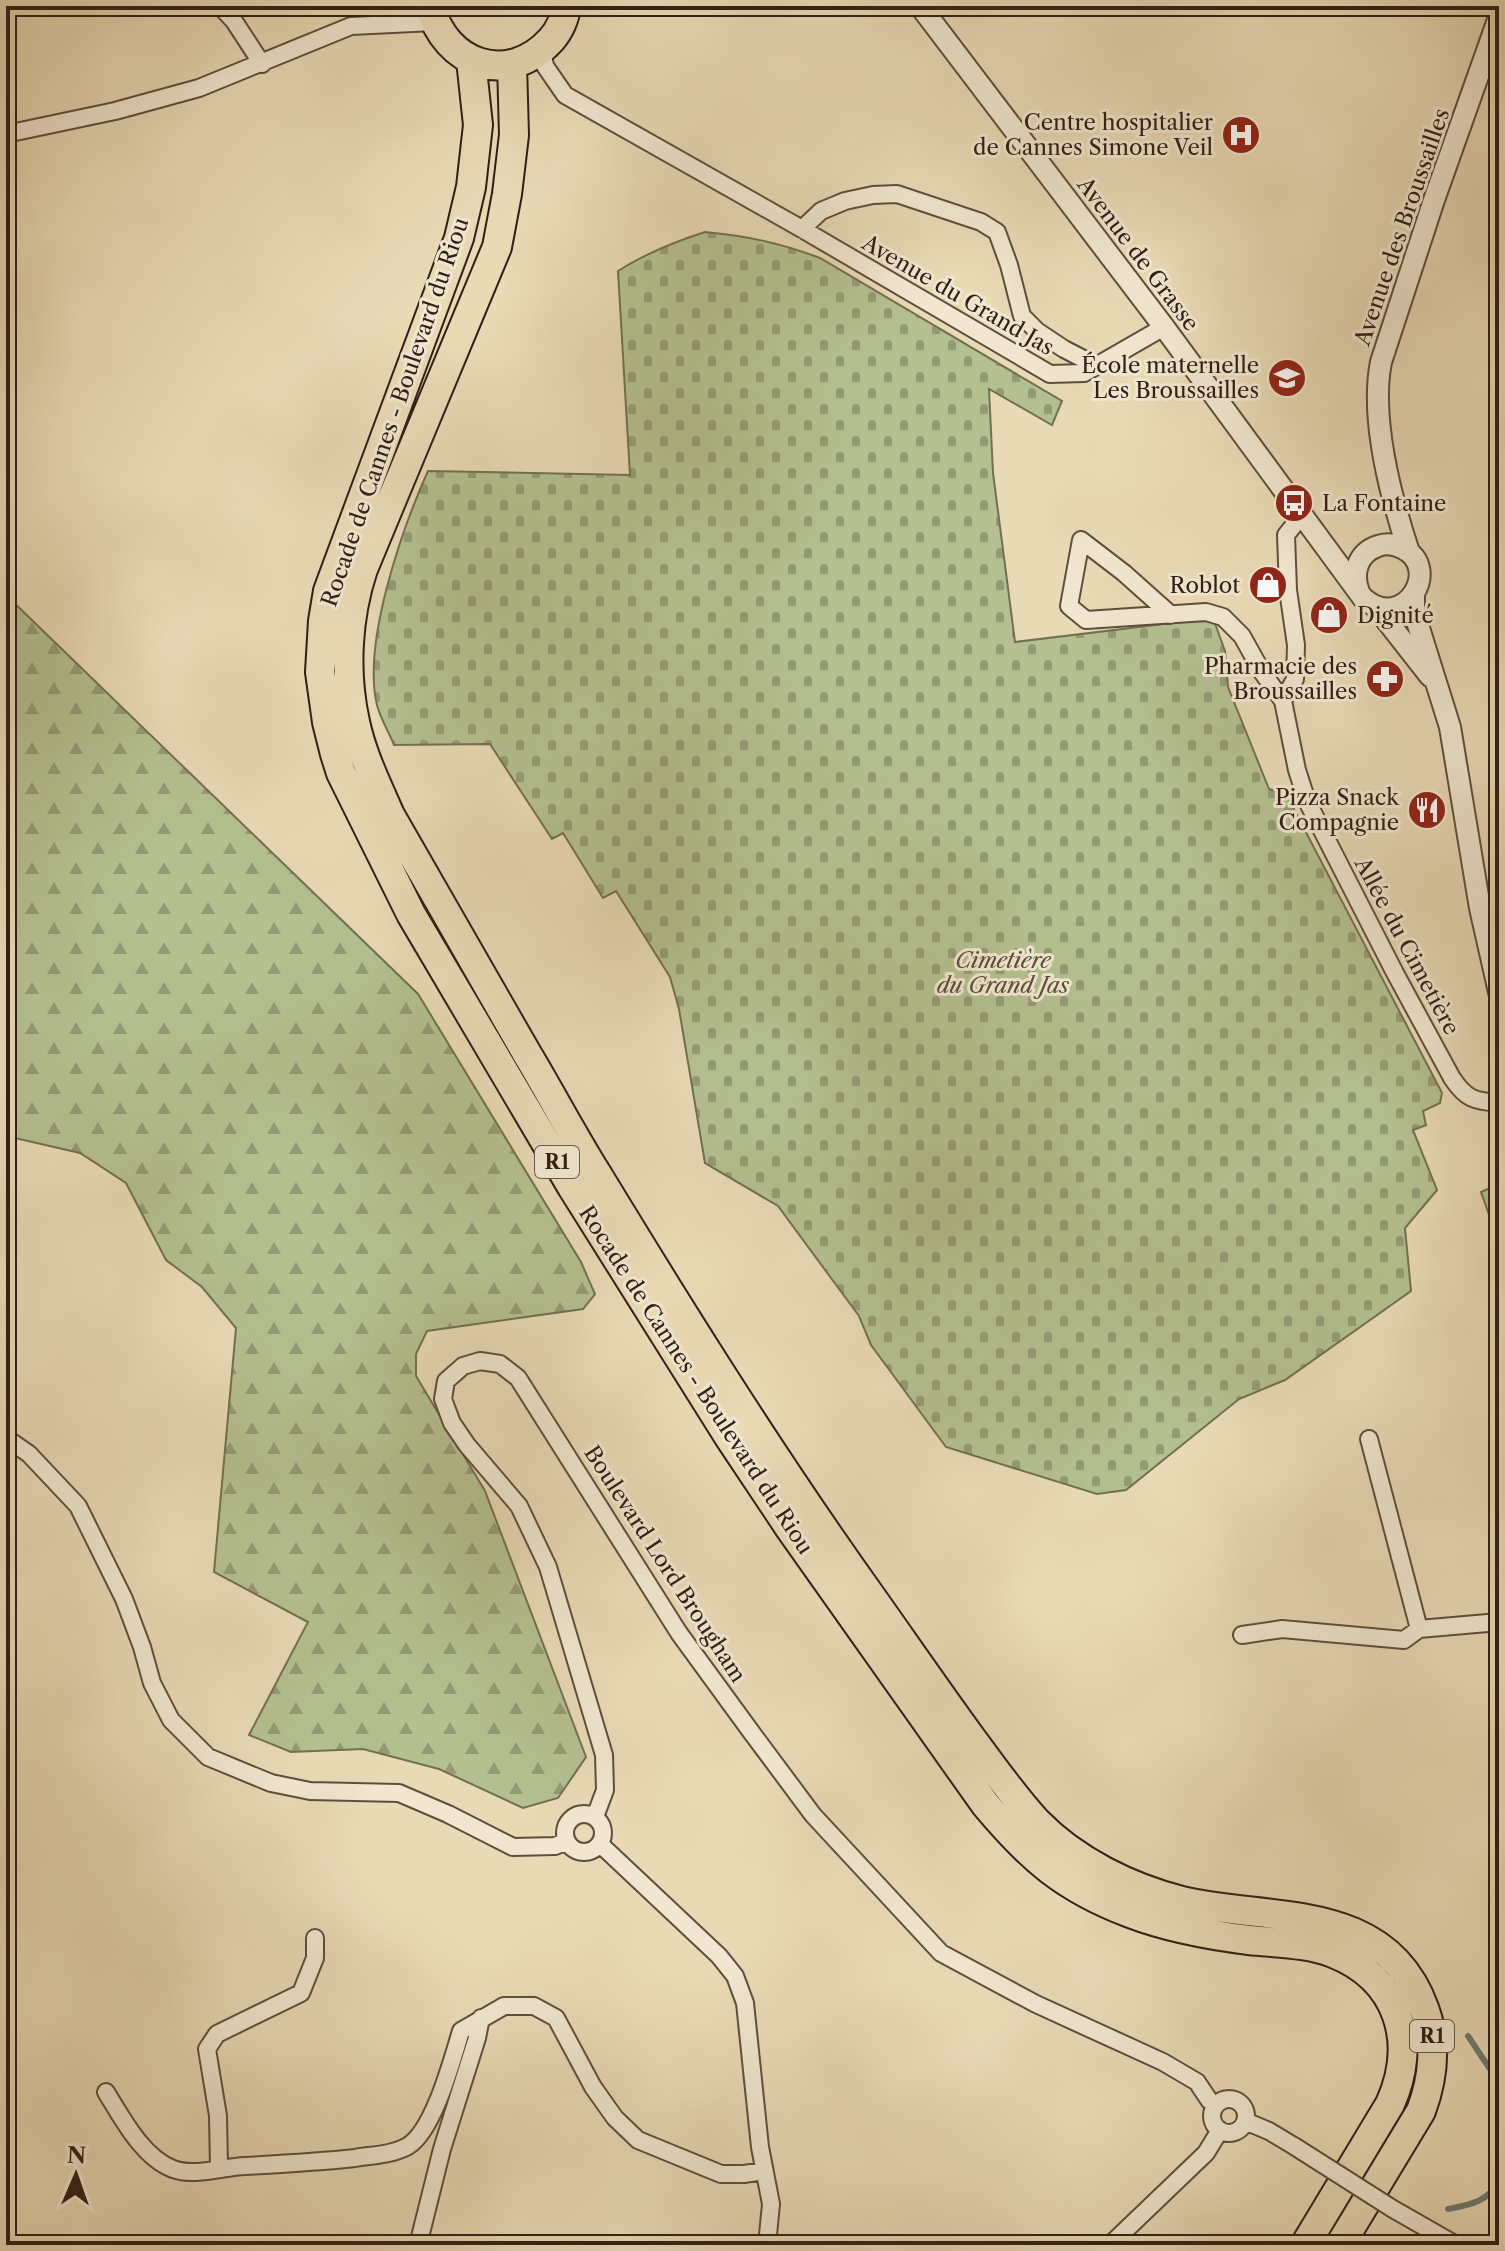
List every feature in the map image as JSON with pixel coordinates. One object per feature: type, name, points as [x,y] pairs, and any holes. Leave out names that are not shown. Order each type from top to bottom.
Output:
[{"type":"highway","points":[[432,14],[443,38],[456,51],[471,60],[491,65],[512,64],[542,50],[557,34],[566,6]]},
{"type":"highway","name":"Rocade de Cannes - Boulevard du Riou","points":[[471,60],[478,125],[471,187],[459,238],[328,591],[320,672],[327,722],[341,773],[411,914],[572,1187],[729,1437],[791,1530],[985,1804],[1006,1829],[1046,1868],[1097,1900],[1164,1925],[1202,1934],[1330,1952],[1353,1962],[1383,1989],[1395,2010],[1404,2051],[1396,2090],[1305,2245]]},
{"type":"highway","name":"Rocade de Cannes - Boulevard du Riou","points":[[512,64],[514,135],[497,247],[363,569],[352,612],[349,677],[355,721],[367,761],[390,815],[612,1198],[812,1513],[946,1703],[1039,1824],[1064,1845],[1120,1879],[1181,1900],[1323,1921],[1350,1930],[1376,1943],[1397,1961],[1411,1981],[1429,2022],[1433,2047],[1430,2087],[1421,2111],[1340,2245]]},
{"type":"street","points":[[220,6],[234,21],[262,64]]},
{"type":"street","name":"Avenue de Grasse","points":[[920,6],[1164,327],[1359,592]]},
{"type":"street","points":[[6,134],[143,104],[199,88],[351,26],[432,14]]},
{"type":"street","name":"Avenue des Broussailles","points":[[1409,552],[1393,503],[1381,435],[1378,375],[1434,200],[1499,17]]},
{"type":"street","name":"Avenue du Grand Jas","points":[[542,50],[545,66],[565,95],[1050,374],[1084,373],[1164,327]]},
{"type":"street","name":"Avenue du Grand Jas","points":[[802,229],[821,211],[845,201],[897,194],[981,222],[997,232],[1022,316],[1037,331],[1097,366]]},
{"type":"street","name":"Avenue des Broussailles","points":[[1380,545],[1389,527],[1393,503]]},
{"type":"street","points":[[1283,701],[1295,679],[1296,645],[1288,590],[1286,535],[1302,515]]},
{"type":"street","name":"Avenue de Grasse","points":[[1315,533],[1337,547],[1362,557]]},
{"type":"street","name":"Allée du Cimetière","points":[[1171,615],[1081,540],[1069,606],[1086,620],[1171,615],[1206,612],[1223,617],[1242,636],[1283,701],[1297,770],[1307,801],[1395,973],[1462,1093],[1478,1101],[1499,1103]]},
{"type":"street","points":[[1414,595],[1397,608],[1386,609],[1369,603],[1359,592],[1355,574],[1362,557],[1370,549],[1390,544],[1409,552],[1419,568],[1414,612],[1450,727],[1480,908],[1499,992]]},
{"type":"street","points":[[1376,607],[1437,685]]},
{"type":"street","name":"Boulevard Lord Brougham","points":[[600,1844],[604,1835],[602,1824],[595,1817],[605,1790],[604,1755],[548,1567],[519,1506],[467,1445],[452,1423],[443,1399],[446,1381],[463,1366],[480,1361],[500,1364],[518,1378],[679,1633],[785,1778],[813,1815],[941,1953],[1036,2004],[1163,2062],[1197,2082],[1216,2105]]},
{"type":"street","points":[[6,1438],[29,1454],[78,1506],[124,1599],[152,1683],[171,1720],[208,1757],[271,1783],[310,1791],[399,1793],[513,1847],[555,1846],[567,1841]]},
{"type":"street","points":[[1369,1439],[1419,1629]]},
{"type":"street","points":[[1242,1635],[1282,1629],[1404,1640],[1419,1629],[1499,1622]]},
{"type":"street","points":[[595,1817],[585,1814],[568,1822],[565,1831],[567,1841],[576,1850],[589,1852],[600,1844],[719,1956],[735,1976],[745,2003],[764,2171],[771,2204],[767,2245]]},
{"type":"street","points":[[219,2168],[218,2116],[207,2049],[217,2034],[301,1993],[315,1958],[315,1938]]},
{"type":"street","points":[[106,2092],[129,2130],[157,2160],[174,2170],[193,2173],[219,2168],[313,2163],[385,2154],[409,2145],[425,2127],[446,2080],[461,2031],[504,2006],[534,2006],[556,2018],[593,2087],[615,2118],[638,2140],[721,2174],[764,2171]]},
{"type":"street","points":[[418,2245],[442,2149],[481,2018]]},
{"type":"street","points":[[1222,2100],[1238,2101],[1246,2114],[1245,2121],[1237,2130],[1220,2130],[1213,2118],[1216,2105],[1222,2100]]},
{"type":"street","points":[[1245,2121],[1269,2131],[1456,2245]]},
{"type":"street","points":[[1110,2245],[1206,2153],[1220,2130]]},
{"type":"green space","name":"Cimetière du Grand Jas","points":[[705,232],[764,241],[820,258],[1062,401],[1052,425],[989,389],[993,473],[1015,642],[1213,618],[1225,651],[1228,687],[1269,789],[1286,794],[1442,1093],[1440,1103],[1423,1111],[1426,1125],[1413,1130],[1437,1190],[1405,1228],[1411,1291],[1285,1380],[1239,1399],[1126,1490],[1097,1494],[946,1447],[871,1345],[859,1316],[778,1206],[705,1163],[679,1009],[670,977],[616,891],[603,898],[563,833],[552,839],[490,744],[394,745],[378,710],[374,680],[380,619],[396,554],[428,471],[630,475],[618,271],[660,248]]},
{"type":"green space","points":[[6,595],[418,994],[581,1262],[595,1294],[583,1309],[427,1331],[416,1354],[416,1376],[485,1491],[586,1757],[558,1798],[523,1808],[439,1769],[363,1749],[291,1752],[249,1735],[308,1622],[214,1572],[236,1328],[202,1287],[166,1260],[126,1183],[80,1153],[6,1136]]},
{"type":"green space","points":[[1499,1184],[1499,1239],[1498,1240],[1481,1192]]},
{"type":"waterway","points":[[1468,2036],[1494,2075],[1499,2120]]},
{"type":"waterway","points":[[1448,2209],[1484,2198],[1499,2181]]},
{"type":"place","name":"Centre hospitalier de Cannes Simone Veil","points":[[1241,135]]},
{"type":"place","name":"École maternelle Les Broussailles","points":[[1287,378]]},
{"type":"place","name":"La Fontaine","points":[[1294,503]]},
{"type":"place","name":"Roblot","points":[[1268,585]]},
{"type":"place","name":"Dignité","points":[[1329,615]]},
{"type":"place","name":"Pharmacie des Broussailles","points":[[1385,679]]},
{"type":"place","name":"Pizza Snack Compagnie","points":[[1427,810]]}]
